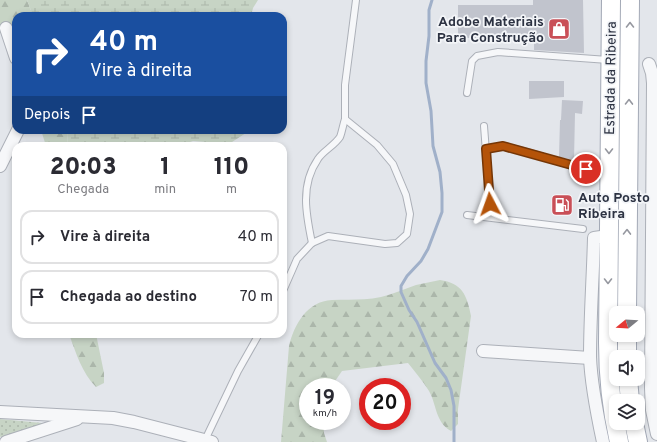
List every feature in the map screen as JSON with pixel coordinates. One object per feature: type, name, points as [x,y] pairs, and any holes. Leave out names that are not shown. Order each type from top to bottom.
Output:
[{"type":"main road","name":"Estrada da Ribeira","points":[[611,0],[608,379],[619,442]]},
{"type":"main road","name":"Estrada da Ribeira","points":[[627,306],[630,0]]},
{"type":"main road","points":[[635,430],[638,442]]},
{"type":"street","points":[[6,28],[12,46]]},
{"type":"street","points":[[630,50],[636,57],[653,64],[651,388],[652,410],[657,434]]},
{"type":"street","points":[[0,166],[12,142]]},
{"type":"street","points":[[603,442],[596,409],[590,358],[594,238],[608,236]]},
{"type":"street","points":[[483,351],[590,358]]},
{"type":"street","points":[[0,412],[113,418],[208,441]]},
{"type":"street","points":[[6,442],[84,416]]},
{"type":"lane","points":[[312,243],[307,217],[306,190],[309,176],[318,158],[340,137],[345,119],[346,85],[356,0]]},
{"type":"lane","points":[[467,93],[472,61],[477,56],[498,52],[610,60]]},
{"type":"lane","points":[[287,282],[297,259],[312,243],[328,236],[385,244],[397,243],[407,234],[410,214],[406,195],[393,164],[377,145],[345,119]]},
{"type":"lane","points":[[484,126],[490,217]]},
{"type":"lane","points":[[486,149],[503,146],[575,167],[597,171],[609,170]]},
{"type":"lane","points":[[467,214],[583,229]]},
{"type":"lane","points":[[208,441],[238,371],[257,338]]},
{"type":"green space","points":[[0,0],[27,0],[32,12],[12,12],[12,57],[0,32]]},
{"type":"green space","points":[[27,0],[258,0],[252,12],[32,12]]},
{"type":"green space","points":[[42,134],[67,134],[68,142],[45,142]]},
{"type":"green space","points":[[67,134],[244,134],[232,142],[68,142]]},
{"type":"green space","points":[[440,280],[454,284],[462,291],[468,302],[471,316],[458,409],[458,424],[451,431],[442,423],[437,413],[432,396],[422,380],[408,363],[342,371],[337,378],[299,378],[299,430],[324,430],[327,442],[281,442],[289,346],[298,322],[309,309],[323,301],[381,297],[416,285]]},
{"type":"green space","points":[[71,338],[97,338],[104,373],[104,383],[96,387],[80,362]]},
{"type":"green space","points":[[0,419],[42,423],[41,427],[2,439],[0,436]]},
{"type":"building","points":[[533,0],[583,0],[584,53],[534,50],[534,38],[458,38],[458,5],[533,5]]},
{"type":"building","points":[[529,81],[564,81],[564,97],[529,99]]},
{"type":"building","points":[[562,100],[583,101],[582,114],[575,113],[574,160],[559,157]]},
{"type":"waterway","points":[[432,0],[429,10],[426,83],[431,111],[433,146],[440,172],[442,212],[428,249],[421,261],[407,276],[401,286],[401,292],[409,310],[417,322],[435,363],[446,378],[451,390],[454,406],[454,442]]},
{"type":"place","name":"Adobe Materiais Para Construção","points":[[559,29]]},
{"type":"place","name":"Auto Posto Ribeira","points":[[562,205]]},
{"type":"route","points":[[490,204],[486,149],[503,146],[586,169]]}]
